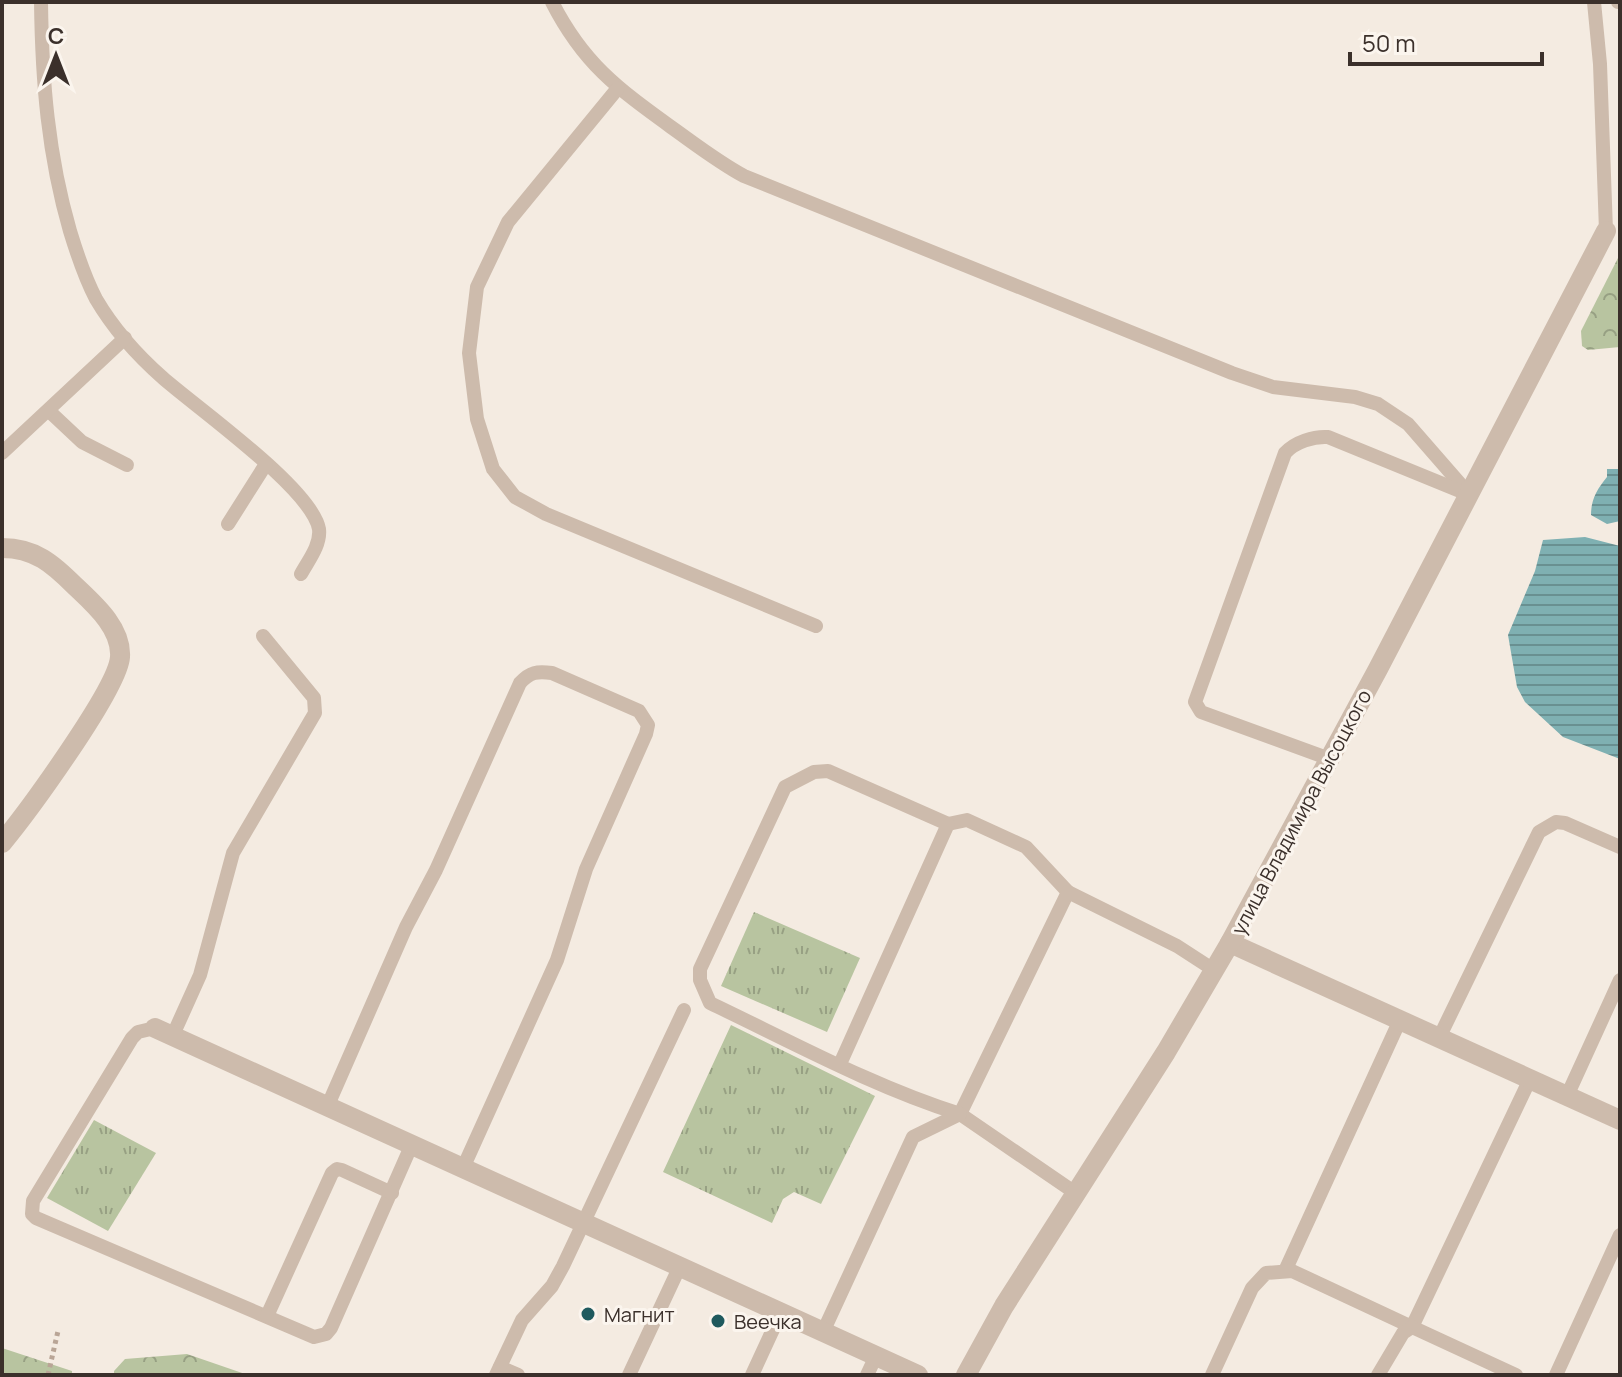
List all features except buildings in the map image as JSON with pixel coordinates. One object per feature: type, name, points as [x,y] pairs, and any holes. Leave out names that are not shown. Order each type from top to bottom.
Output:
[{"type":"street","name":"улица Владимира Высоцкого","points":[[966,1375],[1004,1306],[1166,1052],[1230,943],[1330,759],[1606,231]]},
{"type":"street","points":[[2,548],[27,550],[54,566],[105,618],[117,640],[120,656],[111,683],[29,810],[2,843]]},
{"type":"street","points":[[1230,943],[1620,1120]]},
{"type":"street","points":[[164,1031],[781,1312],[823,1332],[872,1366],[918,1375]]},
{"type":"lane","points":[[41,2],[46,121],[64,211],[91,288],[107,316],[160,375],[266,464],[308,505],[319,527],[318,541],[301,574]]},
{"type":"lane","points":[[552,2],[566,29],[594,67],[724,166],[1232,373],[1273,387],[1355,397],[1378,404],[1408,424],[1469,494]]},
{"type":"lane","points":[[1600,2],[1594,2],[1600,64],[1606,231]]},
{"type":"lane","points":[[618,88],[508,222],[477,287],[469,353],[477,419],[493,469],[515,497],[546,514],[816,626]]},
{"type":"lane","points":[[2,453],[125,338]]},
{"type":"lane","points":[[49,411],[82,442],[127,465]]},
{"type":"lane","points":[[1330,759],[1201,712],[1195,702],[1285,453],[1293,446],[1328,437],[1469,494]]},
{"type":"lane","points":[[228,524],[266,464]]},
{"type":"lane","points":[[263,636],[314,698],[315,713],[233,853],[200,975],[164,1031],[138,1032],[132,1038],[33,1201],[32,1214],[314,1337],[326,1334],[331,1328],[412,1144]]},
{"type":"lane","points":[[328,1105],[406,927],[436,870],[520,683],[529,674],[539,671],[552,673],[639,711],[648,725],[646,734],[586,869],[557,960],[463,1168]]},
{"type":"lane","points":[[1077,1194],[960,1114],[918,1101],[710,1003],[700,980],[700,969],[785,787],[814,772],[828,771],[948,824],[967,820],[1026,847],[1068,892],[1177,946],[1214,970]]},
{"type":"lane","points":[[1439,1038],[1539,832],[1556,822],[1565,823],[1620,847]]},
{"type":"lane","points":[[840,1064],[948,824]]},
{"type":"lane","points":[[823,1332],[913,1137],[960,1114],[1068,892]]},
{"type":"lane","points":[[1567,1096],[1620,980]]},
{"type":"lane","points":[[518,1375],[498,1371],[522,1320],[552,1286],[684,1010]]},
{"type":"lane","points":[[1285,1271],[1400,1020]]},
{"type":"lane","points":[[1378,1375],[1403,1333],[1412,1327],[1530,1079]]},
{"type":"lane","points":[[267,1316],[332,1173],[342,1170],[392,1193]]},
{"type":"lane","points":[[1556,1375],[1620,1235]]},
{"type":"lane","points":[[629,1375],[680,1266]]},
{"type":"lane","points":[[1212,1375],[1252,1288],[1266,1273],[1285,1271],[1292,1271],[1516,1375]]},
{"type":"lane","points":[[752,1375],[781,1312]]},
{"type":"path","points":[[48,1375],[58,1331]]},
{"type":"green space","points":[[1620,254],[1620,347],[1588,350],[1582,346],[1581,331]]},
{"type":"green space","points":[[754,912],[860,958],[827,1032],[721,986]]},
{"type":"green space","points":[[731,1025],[875,1096],[821,1204],[794,1192],[783,1199],[772,1223],[663,1172]]},
{"type":"green space","points":[[94,1120],[156,1153],[108,1231],[47,1198]]},
{"type":"green space","points":[[2,1348],[72,1371],[72,1375],[2,1375]]},
{"type":"green space","points":[[187,1354],[248,1375],[114,1375],[125,1359]]},
{"type":"water","points":[[1607,469],[1620,469],[1620,521],[1607,524],[1591,515],[1593,500],[1607,477]]},
{"type":"water","points":[[1585,537],[1620,546],[1620,759],[1563,737],[1525,702],[1517,687],[1508,635],[1535,571],[1543,540]]},
{"type":"place","name":"Магнит","points":[[588,1314]]},
{"type":"place","name":"Веечка","points":[[718,1321]]}]
